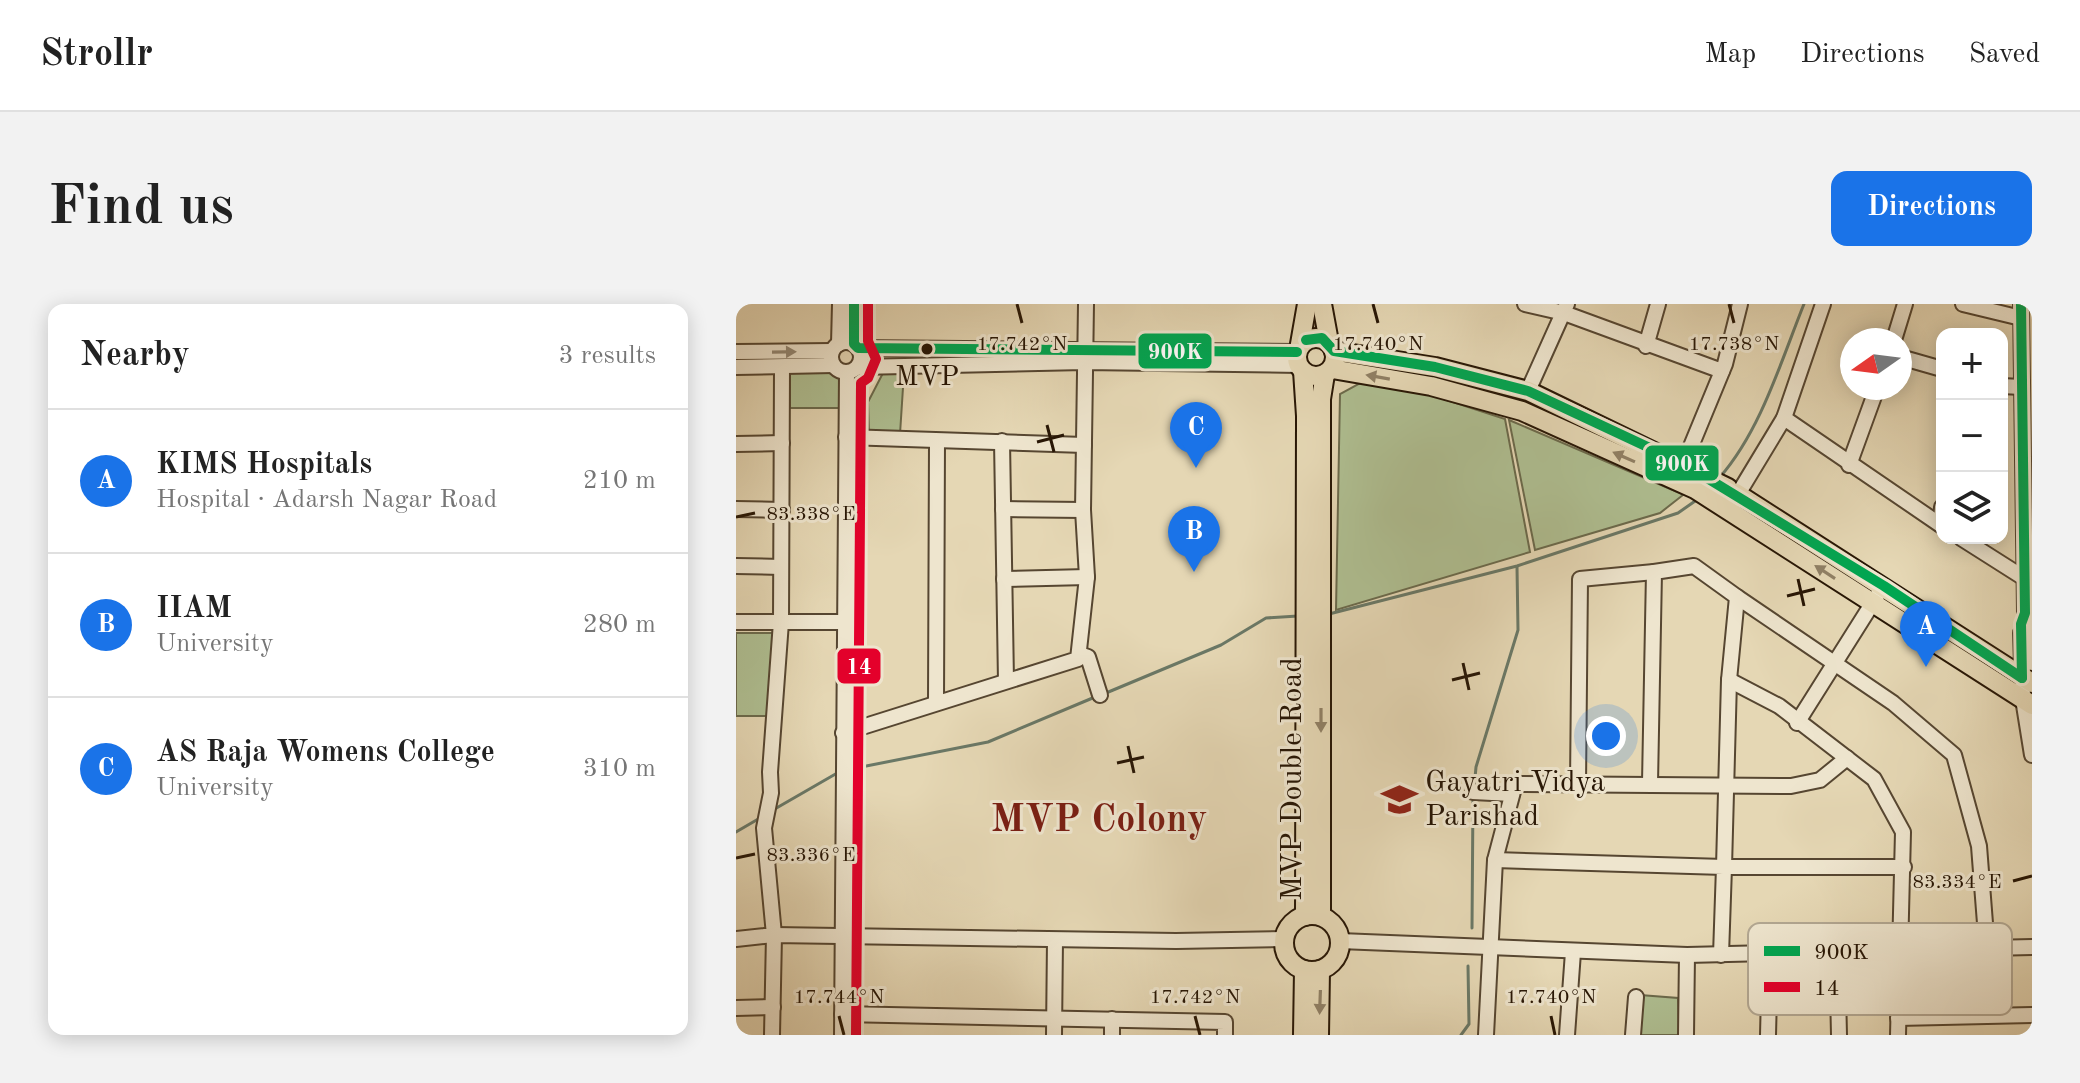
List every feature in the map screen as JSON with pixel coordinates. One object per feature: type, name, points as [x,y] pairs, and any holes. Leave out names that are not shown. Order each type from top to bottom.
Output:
[{"type":"main road","points":[[1307,304],[1301,354],[1313,536]]},
{"type":"main road","points":[[1313,536],[1321,399],[1330,359],[1322,304]]},
{"type":"main road","points":[[1301,354],[1322,338],[1330,359]]},
{"type":"main road","points":[[1301,354],[1317,376],[1330,359]]},
{"type":"main road","points":[[1330,359],[1435,367],[1528,391],[1700,482],[1884,586],[2028,686]]},
{"type":"main road","points":[[1330,359],[1522,411],[1681,472]]},
{"type":"main road","points":[[1730,499],[1872,602],[2028,686]]},
{"type":"main road","name":"MVP Double Road","points":[[1313,536],[1313,916]]},
{"type":"main road","points":[[1313,916],[1334,926],[1340,941],[1335,959],[1312,970],[1289,958],[1284,939],[1291,924],[1313,916]]},
{"type":"main road","points":[[1303,1035],[1312,970]]},
{"type":"main road","points":[[1312,970],[1319,1035]]},
{"type":"street","points":[[840,304],[846,356],[842,1035]]},
{"type":"street","points":[[846,356],[854,304]]},
{"type":"street","points":[[843,733],[1071,663],[1079,654],[1087,577],[1083,510],[1086,304]]},
{"type":"street","points":[[1525,304],[1565,309],[1646,346],[1722,371]]},
{"type":"street","points":[[1646,346],[1658,304]]},
{"type":"street","points":[[1681,472],[1722,371],[1740,304]]},
{"type":"street","points":[[1730,499],[1784,418],[1823,304]]},
{"type":"street","points":[[1898,328],[1905,304]]},
{"type":"street","points":[[1963,304],[2021,311],[2021,387],[2026,464],[2025,613],[2031,647],[2028,686]]},
{"type":"street","points":[[1528,391],[1565,309]]},
{"type":"street","points":[[736,352],[846,356],[1301,354]]},
{"type":"street","points":[[736,367],[782,367],[846,356]]},
{"type":"street","points":[[1912,360],[1936,367]]},
{"type":"street","points":[[772,1035],[774,935],[764,822],[771,793],[781,622],[782,367]]},
{"type":"street","points":[[2008,386],[2021,387]]},
{"type":"street","points":[[1849,465],[1873,400]]},
{"type":"street","points":[[1784,418],[1936,522]]},
{"type":"street","points":[[846,437],[1084,445]]},
{"type":"street","points":[[936,703],[937,441]]},
{"type":"street","points":[[1002,441],[1006,681]]},
{"type":"street","points":[[736,444],[782,443]]},
{"type":"street","points":[[736,509],[782,510]]},
{"type":"street","points":[[1003,509],[1083,510]]},
{"type":"street","points":[[1970,544],[2024,578]]},
{"type":"street","points":[[736,566],[781,567]]},
{"type":"street","points":[[1578,784],[1580,579],[1694,566],[1893,703],[1954,755],[1979,846],[1985,923]]},
{"type":"street","points":[[1650,783],[1654,572]]},
{"type":"street","points":[[1004,579],[1087,577]]},
{"type":"street","points":[[1797,723],[1884,586]]},
{"type":"street","points":[[1721,955],[1729,680],[1737,597]]},
{"type":"street","points":[[2025,613],[2021,624],[2032,755]]},
{"type":"street","points":[[736,622],[844,622]]},
{"type":"street","points":[[1079,654],[1088,657],[1100,695]]},
{"type":"street","points":[[1729,680],[1779,706],[1797,723],[1874,779],[1903,832],[1903,923]]},
{"type":"street","points":[[1486,1035],[1495,860],[1515,784],[1791,786],[1820,780],[1847,758]]},
{"type":"street","points":[[1473,792],[1512,794]]},
{"type":"street","points":[[1495,860],[1724,867],[1904,867]]},
{"type":"street","points":[[736,939],[774,935],[1055,940],[1284,939]]},
{"type":"street","points":[[1054,1035],[1055,940]]},
{"type":"street","points":[[1340,941],[1573,952],[1748,954]]},
{"type":"street","points":[[2012,948],[2032,947]]},
{"type":"street","points":[[1567,1035],[1573,952]]},
{"type":"street","points":[[1686,1035],[1687,955]]},
{"type":"street","points":[[1633,1035],[1636,997]]},
{"type":"street","points":[[736,1008],[773,1007]]},
{"type":"street","points":[[842,1014],[1225,1022],[1225,1035]]},
{"type":"street","points":[[1768,1015],[1768,1035]]},
{"type":"street","points":[[1839,1015],[1839,1035]]},
{"type":"street","points":[[1898,1015],[1898,1035]]},
{"type":"street","points":[[1898,1018],[2032,1015]]},
{"type":"street","points":[[1112,1019],[1112,1035]]},
{"type":"green space","points":[[790,366],[841,366],[841,408],[790,408]]},
{"type":"green space","points":[[904,372],[900,434],[869,433],[868,402],[883,373]]},
{"type":"green space","points":[[1373,376],[1505,419],[1530,552],[1336,610],[1340,394]]},
{"type":"green space","points":[[1509,420],[1683,495],[1660,513],[1535,550]]},
{"type":"green space","points":[[736,633],[774,633],[773,716],[736,716]]},
{"type":"green space","points":[[1640,995],[1678,998],[1679,1035],[1636,1035]]},
{"type":"waterway","points":[[1720,477],[1759,417],[1804,304]]},
{"type":"waterway","points":[[1329,614],[1517,566],[1678,513],[1698,499]]},
{"type":"waterway","points":[[1474,789],[1476,767],[1518,630],[1517,567]]},
{"type":"waterway","points":[[1106,693],[1221,645],[1266,618],[1298,616]]},
{"type":"waterway","points":[[851,769],[988,742],[1095,697]]},
{"type":"waterway","points":[[773,810],[839,772]]},
{"type":"waterway","points":[[1472,928],[1473,796]]},
{"type":"waterway","points":[[736,832],[760,818]]},
{"type":"waterway","points":[[1461,1035],[1469,1024],[1468,966]]},
{"type":"transit line","name":"900K","points":[[854,304],[854,344],[858,348],[1297,352]]},
{"type":"transit line","name":"14","points":[[856,1035],[861,383],[868,378],[876,359],[868,341],[868,304]]},
{"type":"transit line","name":"900K","points":[[2021,304],[2025,613],[2021,624],[2022,678]]},
{"type":"transit line","name":"900K","points":[[1306,340],[1322,338],[1334,351],[1435,367],[1528,391],[1684,464],[1884,586],[2022,678]]},
{"type":"place","name":"MVP","points":[[927,349]]},
{"type":"place","name":"AS Raja Womens College","points":[[1196,468]]},
{"type":"place","name":"IIAM","points":[[1194,572]]},
{"type":"place","name":"KIMS Hospitals","points":[[1926,667]]},
{"type":"place","name":"Gayatri Vidya Parishad","points":[[1399,800]]},
{"type":"district","name":"MVP Colony","points":[[1099,821]]}]
